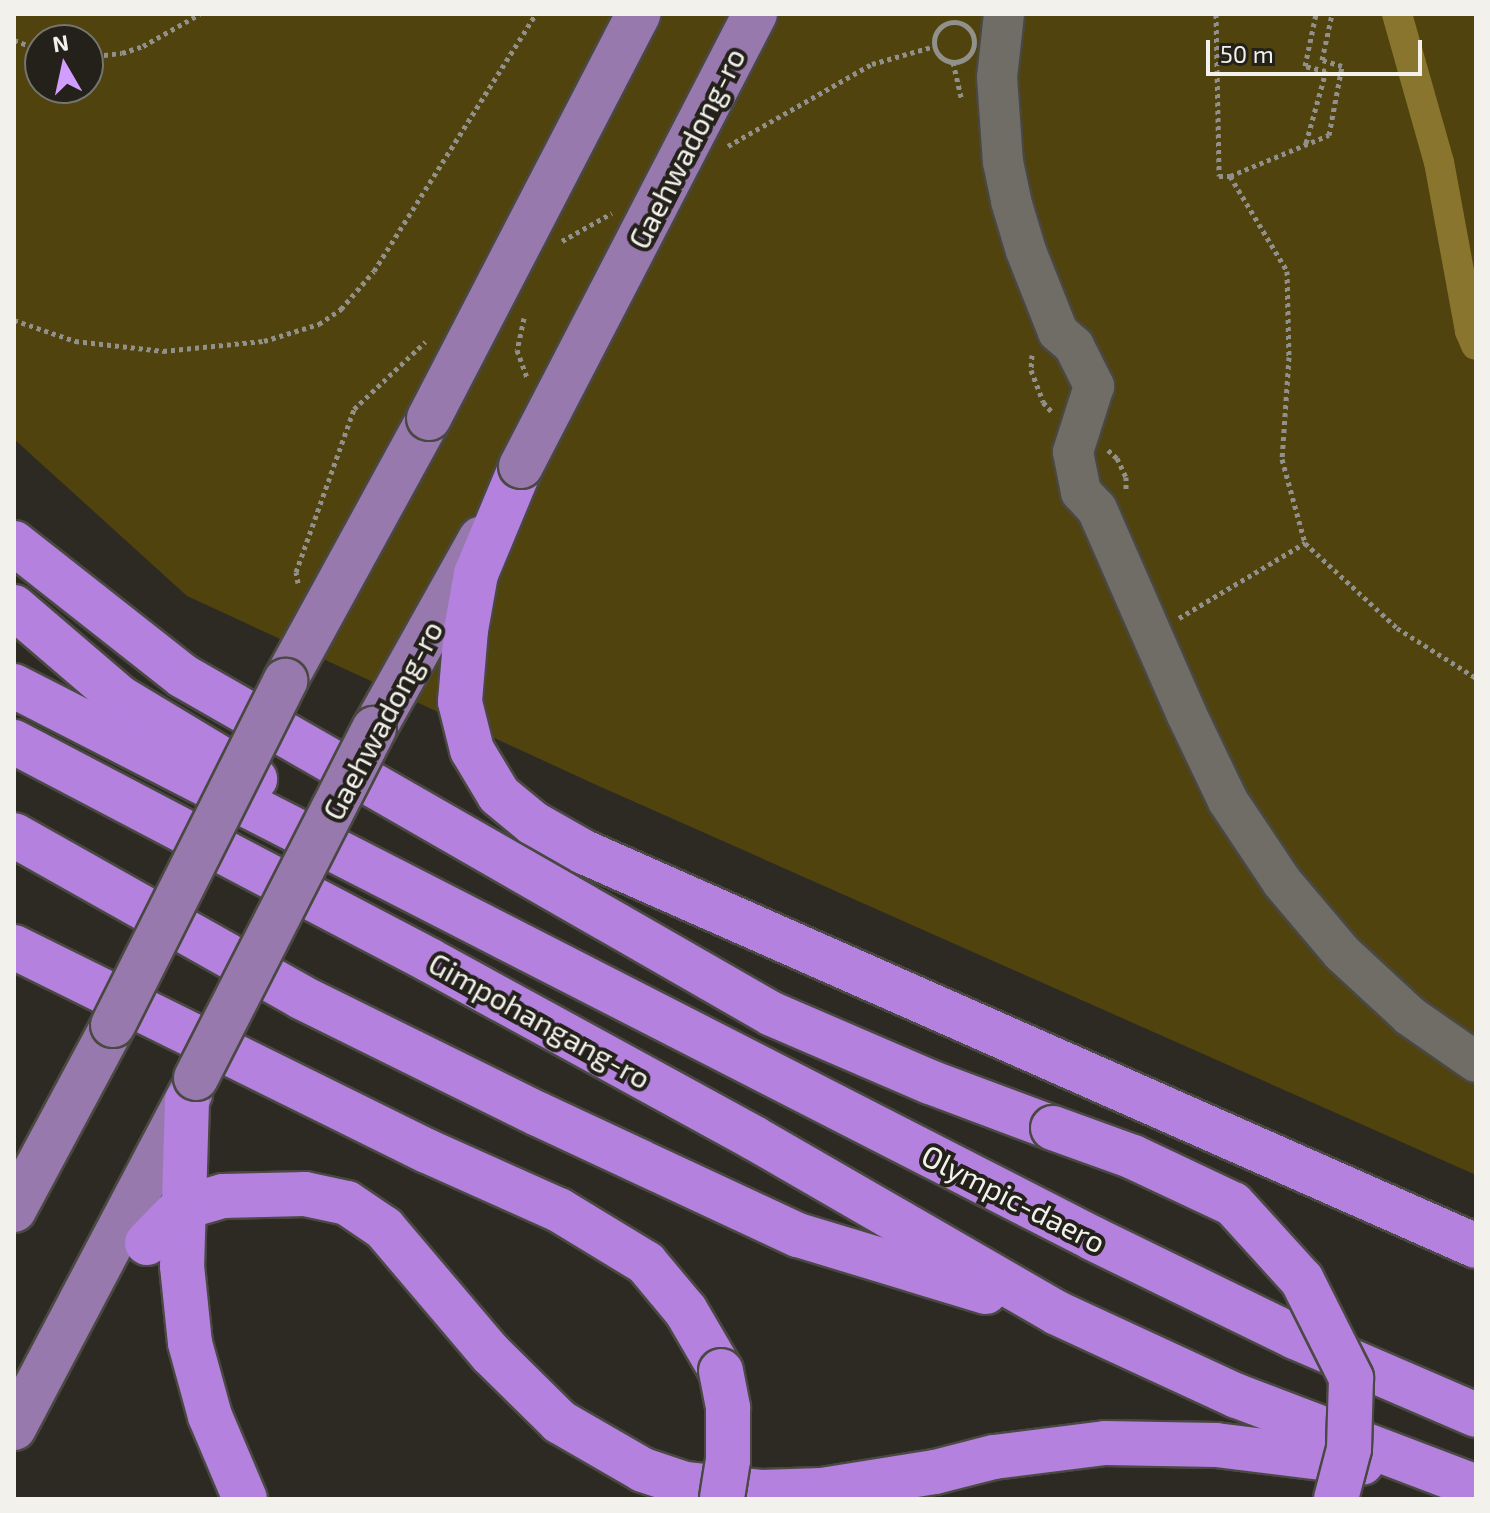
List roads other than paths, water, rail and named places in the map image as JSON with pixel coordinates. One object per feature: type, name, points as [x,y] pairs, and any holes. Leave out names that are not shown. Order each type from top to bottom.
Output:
[{"type":"highway","points":[[521,466],[476,574],[459,681],[460,702],[472,750],[499,795],[584,852],[1476,1246]]},
{"type":"highway","points":[[14,543],[183,676],[759,1007],[930,1082],[1133,1157],[1233,1204],[1302,1280],[1351,1378],[1349,1449],[1336,1499]]},
{"type":"highway","points":[[14,607],[119,697],[560,966]]},
{"type":"highway","name":"Gimpohangang-ro","points":[[14,686],[560,966]]},
{"type":"highway","name":"Gimpohangang-ro","points":[[14,742],[429,960],[659,1086],[1057,1313]]},
{"type":"highway","points":[[14,835],[301,997],[538,1114],[798,1235],[1057,1313],[1237,1396],[1476,1487]]},
{"type":"highway","points":[[14,947],[427,1151],[559,1210],[646,1263],[686,1311],[721,1371],[728,1408],[728,1460],[722,1499]]},
{"type":"highway","name":"Olympic-daero","points":[[560,966],[1094,1239],[1295,1337],[1476,1415]]},
{"type":"highway","points":[[192,1090],[181,1208],[182,1266],[190,1343],[210,1416],[245,1499]]},
{"type":"highway","points":[[147,1243],[181,1208],[223,1196],[305,1194],[347,1203],[384,1228],[491,1354],[560,1422],[643,1470],[685,1484],[761,1492],[822,1490],[935,1472],[994,1457],[1105,1443],[1216,1445],[1428,1471]]},
{"type":"main road","points":[[14,1210],[113,1025],[285,681],[429,418],[638,14]]},
{"type":"main road","name":"Gaehwadong-ro","points":[[14,1428],[192,1090],[374,729],[521,466],[755,14]]},
{"type":"lane","points":[[1004,14],[997,77],[1003,162],[1011,201],[1026,251],[1058,332],[1074,346],[1094,386],[1073,452],[1081,492],[1097,509],[1117,549],[1186,713],[1228,801],[1282,882],[1365,974],[1410,1016],[1476,1062]]},
{"type":"waterway","points":[[1397,14],[1439,162],[1470,331],[1476,345]]}]
